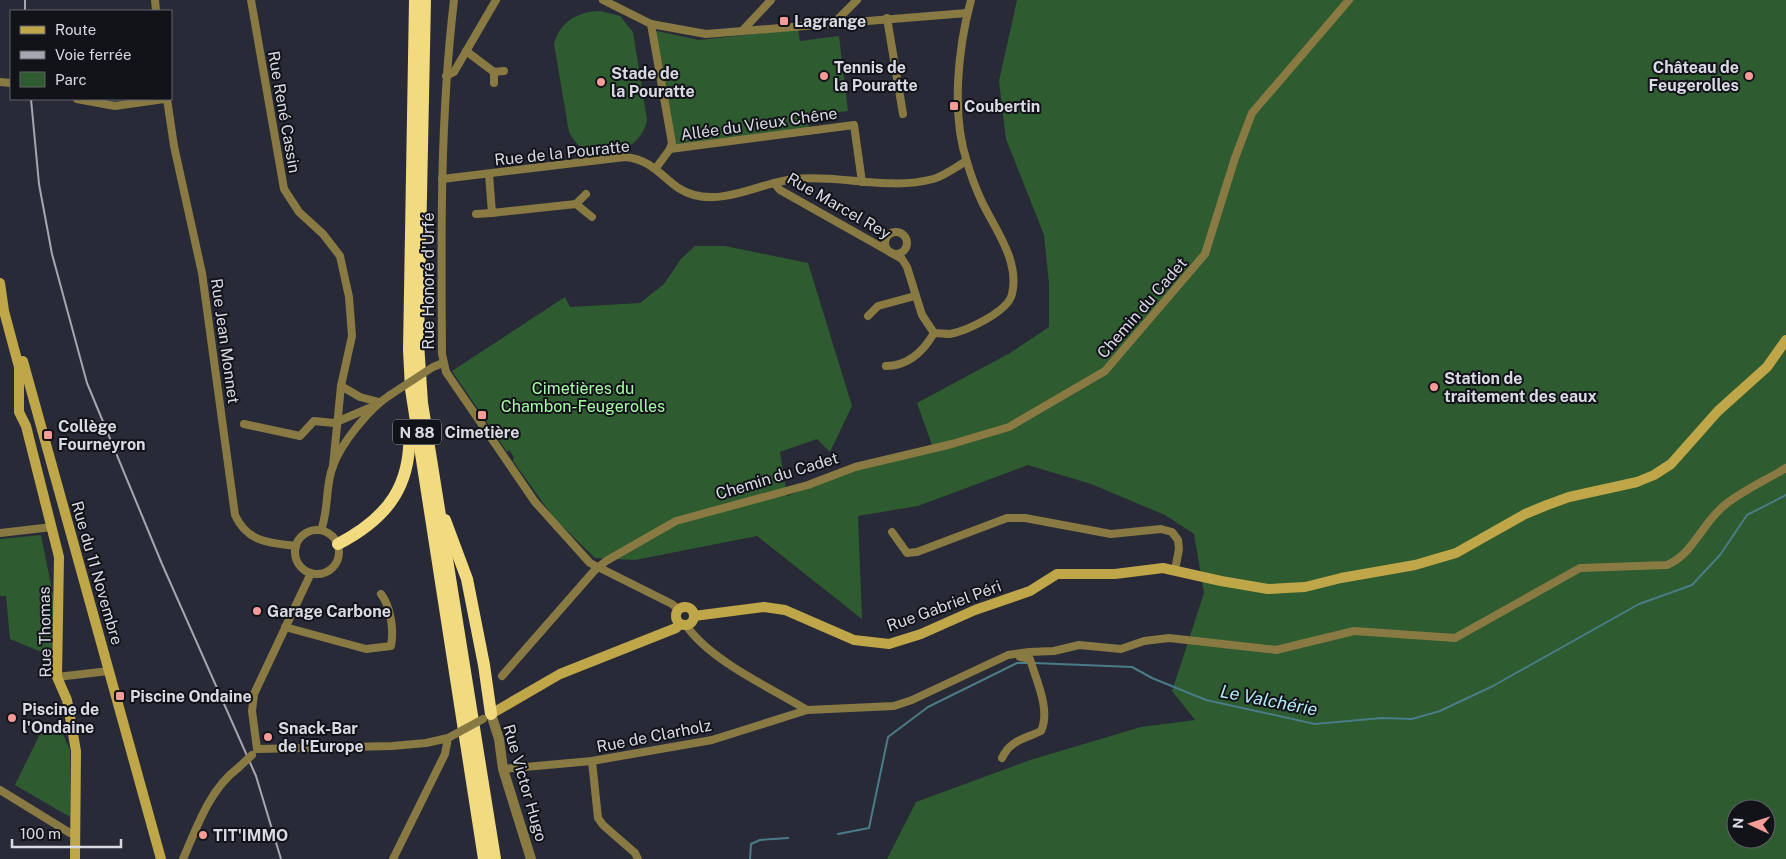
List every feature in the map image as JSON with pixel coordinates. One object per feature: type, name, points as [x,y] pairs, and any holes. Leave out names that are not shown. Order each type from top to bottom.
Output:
[{"type":"highway","name":"N 88","points":[[416,0],[409,350],[415,425],[484,859]]},
{"type":"highway","name":"N 88","points":[[425,0],[418,343],[422,403],[494,859]]},
{"type":"highway","name":"N 88","points":[[338,544],[358,533],[382,514],[392,502],[406,472],[410,434],[404,366],[410,304]]},
{"type":"highway","points":[[436,495],[467,579],[484,665],[487,716]]},
{"type":"main road","points":[[0,283],[2,295]]},
{"type":"main road","name":"Rue du 11 Novembre","points":[[2,295],[36,406],[161,859]]},
{"type":"main road","name":"Rue Thomas","points":[[2,295],[18,367],[19,412],[26,426],[58,557],[59,645],[57,677],[67,700],[76,751],[75,859]]},
{"type":"main road","name":"Rue Gabriel Péri","points":[[694,616],[764,607],[785,610],[854,640],[889,644],[921,634],[975,610],[1030,591],[1057,574],[1099,575],[1164,568],[1268,589],[1305,587],[1341,578],[1415,565],[1456,553],[1525,514],[1547,505],[1570,497],[1637,482],[1654,475],[1670,464],[1718,411],[1766,367],[1786,340]]},
{"type":"main road","points":[[19,408],[29,403],[36,406]]},
{"type":"main road","points":[[487,716],[560,674],[676,628],[693,621],[694,616],[689,608],[679,610],[676,617],[683,625]]},
{"type":"street","name":"Rue René Cassin","points":[[251,0],[284,189],[299,212],[323,234],[340,256],[352,320],[352,336],[341,386],[333,466],[321,530]]},
{"type":"street","name":"Rue Honoré d'Urfé","points":[[454,0],[446,76],[442,179],[443,363],[453,384],[535,502],[590,563],[672,604],[679,610]]},
{"type":"street","points":[[446,76],[454,72],[496,0]]},
{"type":"street","points":[[603,0],[651,24],[698,34],[967,13]]},
{"type":"street","points":[[744,30],[771,0]]},
{"type":"street","points":[[834,23],[856,0]]},
{"type":"street","points":[[886,366],[898,366],[909,361],[921,352],[934,333],[950,334],[976,324],[1002,309],[1012,295],[1013,283],[1009,257],[981,200],[966,161],[958,90],[970,0]]},
{"type":"street","name":"Chemin du Cadet","points":[[502,676],[606,561],[676,521],[808,485],[856,467],[952,444],[1009,427],[1105,371],[1206,254],[1235,158],[1252,113],[1349,0]]},
{"type":"street","points":[[887,18],[903,114]]},
{"type":"street","points":[[651,24],[672,143],[670,149],[656,168]]},
{"type":"street","points":[[466,51],[494,72],[504,71]]},
{"type":"street","points":[[494,72],[494,83]]},
{"type":"street","points":[[82,100],[115,106],[159,100]]},
{"type":"street","name":"Rue Jean Monnet","points":[[166,100],[174,146],[202,273],[235,515],[244,531],[252,537],[296,546]]},
{"type":"street","name":"Allée du Vieux Chêne","points":[[670,149],[854,125],[862,182]]},
{"type":"street","name":"Rue de la Pouratte","points":[[442,179],[624,158],[642,160],[656,168],[683,190],[693,195],[726,195],[793,179],[813,178],[896,183],[933,179],[966,161]]},
{"type":"street","points":[[489,174],[492,213]]},
{"type":"street","name":"Rue Marcel Rey","points":[[774,183],[780,190],[902,259],[907,267],[922,315],[934,333]]},
{"type":"street","points":[[476,214],[576,204],[586,194]]},
{"type":"street","points":[[576,204],[592,217]]},
{"type":"street","points":[[868,316],[878,306],[915,296]]},
{"type":"street","points":[[244,424],[300,436],[314,421],[338,422],[377,404],[433,366],[443,363]]},
{"type":"street","points":[[341,386],[377,404]]},
{"type":"street","points":[[333,466],[377,404]]},
{"type":"street","points":[[984,667],[1015,654],[1054,651],[1079,645],[1121,649],[1144,640],[1169,638],[1276,650],[1354,630],[1455,638],[1580,568],[1667,565],[1679,560],[1709,520],[1726,504],[1786,468]]},
{"type":"street","points":[[892,532],[907,553],[917,552],[1007,518],[1025,518],[1111,534],[1161,529],[1172,532],[1178,540],[1179,549],[1175,570]]},
{"type":"street","points":[[0,533],[52,527]]},
{"type":"street","points":[[321,530],[334,537],[339,551],[335,564],[324,572],[311,573],[298,562],[296,546],[303,535],[321,530]]},
{"type":"street","points":[[183,859],[210,802],[219,788],[257,749],[252,711],[254,694],[311,573]]},
{"type":"street","points":[[285,626],[366,649],[391,646],[393,636],[387,602],[381,594]]},
{"type":"street","points":[[683,625],[724,660],[807,710]]},
{"type":"street","points":[[984,667],[1019,658],[1031,663],[1044,712],[1045,724],[1041,732],[1017,740],[1005,751],[1002,758]]},
{"type":"street","name":"Rue de Clarholz","points":[[503,769],[592,761],[712,740],[807,710],[894,706],[912,700],[984,667]]},
{"type":"street","points":[[57,677],[109,671]]},
{"type":"street","points":[[257,749],[392,746],[426,743],[448,738],[487,716]]},
{"type":"street","name":"Rue Victor Hugo","points":[[487,716],[499,739],[503,769],[532,859]]},
{"type":"street","points":[[393,859],[445,754],[448,738]]},
{"type":"street","points":[[592,761],[598,818],[603,825],[636,853],[638,859]]},
{"type":"street","points":[[0,790],[70,833],[75,834]]},
{"type":"green space","name":"Cimetières du Chambon-Feugerolles","points":[[1017,0],[1786,0],[1786,859],[887,859],[916,802],[1030,760],[1141,727],[1195,720],[1172,691],[1204,593],[1194,534],[1165,515],[1091,484],[1028,465],[918,506],[858,516],[862,619],[757,536],[635,560],[595,558],[554,518],[513,461],[514,457],[509,450],[507,452],[452,371],[565,297],[570,307],[640,303],[664,284],[681,259],[695,246],[725,246],[808,263],[852,406],[830,452],[817,439],[780,452],[787,496],[848,472],[932,445],[917,403],[1010,353],[1049,327],[1049,283],[1044,235],[1006,139],[999,81]]},
{"type":"green space","name":"Stade de la Pouratte","points":[[600,11],[620,16],[633,32],[647,120],[642,133],[634,143],[623,150],[599,154],[587,151],[577,143],[569,132],[554,44],[560,30],[571,19],[585,13]]},
{"type":"green space","points":[[798,29],[800,41],[839,36],[848,111],[808,116],[809,128],[675,146],[655,34],[657,31],[699,40]]},
{"type":"green space","points":[[41,535],[55,605],[51,656],[10,639],[6,596],[0,596],[0,539]]},
{"type":"green space","points":[[45,723],[62,732],[70,750],[70,817],[15,785],[40,734],[40,725]]},
{"type":"waterway","name":"Le Valchérie","points":[[1034,663],[1132,667],[1152,678],[1206,700],[1315,724],[1382,718],[1412,719],[1440,711],[1493,686],[1639,604],[1692,585],[1720,555],[1747,515],[1786,495]]},
{"type":"waterway","name":"Le Valchérie","points":[[838,834],[869,828],[888,737],[928,707],[1017,663],[1029,663]]},
{"type":"waterway","name":"Le Valchérie","points":[[750,859],[751,844],[760,840],[788,838]]},
{"type":"railway","points":[[25,0],[25,10]]},
{"type":"railway","points":[[31,100],[39,184],[52,254],[87,383],[162,564],[256,776],[281,859]]},
{"type":"place","name":"Lagrange","points":[[784,21]]},
{"type":"place","name":"Tennis de la Pouratte","points":[[824,76]]},
{"type":"place","name":"Château de Feugerolles","points":[[1749,76]]},
{"type":"place","name":"Stade de la Pouratte","points":[[601,82]]},
{"type":"place","name":"Coubertin","points":[[954,106]]},
{"type":"place","name":"Station de traitement des eaux","points":[[1434,387]]},
{"type":"place","name":"Cimetière","points":[[482,415]]},
{"type":"place","name":"Collège Fourneyron","points":[[48,435]]},
{"type":"place","name":"Garage Carbone","points":[[257,611]]},
{"type":"place","name":"Piscine Ondaine","points":[[120,696]]},
{"type":"place","name":"Piscine de l'Ondaine","points":[[12,718]]},
{"type":"place","name":"Snack-Bar de l'Europe","points":[[268,737]]},
{"type":"place","name":"TIT'IMMO","points":[[203,835]]}]
